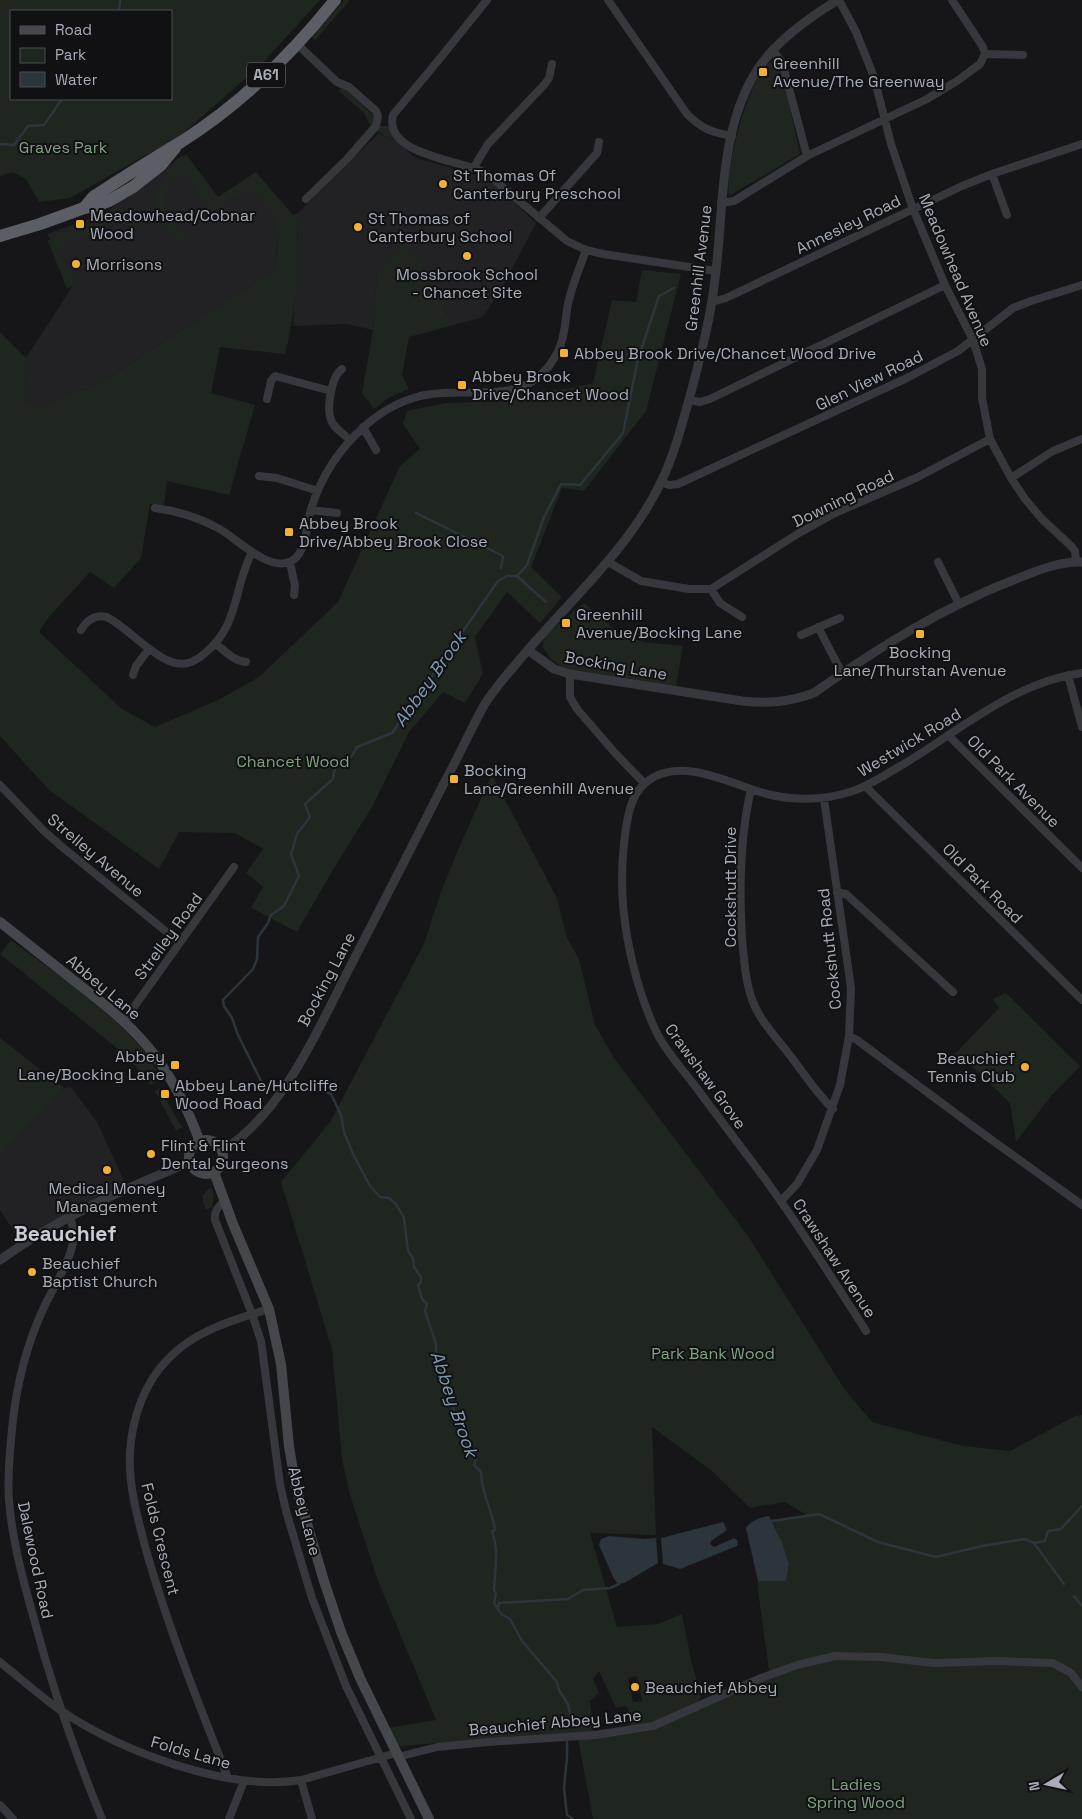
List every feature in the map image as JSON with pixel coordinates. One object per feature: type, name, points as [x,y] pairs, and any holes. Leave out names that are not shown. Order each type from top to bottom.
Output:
[{"type":"highway","name":"A61","points":[[0,236],[84,208],[99,205],[124,194],[161,165],[181,142],[232,104],[266,75],[335,0]]},
{"type":"main road","name":"Abbey Lane","points":[[0,922],[124,1020],[165,1069],[183,1102],[200,1142]]},
{"type":"main road","points":[[212,1141],[222,1150],[222,1163],[214,1172],[200,1173],[194,1169],[190,1162],[191,1150],[200,1142],[212,1141]]},
{"type":"main road","name":"Abbey Lane","points":[[214,1172],[268,1309],[281,1364],[293,1474],[305,1520],[341,1632],[360,1678],[429,1819]]},
{"type":"street","points":[[487,0],[393,115],[392,129],[399,138],[413,148],[430,156],[474,167],[486,172],[567,240],[586,250],[716,271]]},
{"type":"street","points":[[608,0],[687,114],[699,126],[710,132],[732,136]]},
{"type":"street","name":"Greenhill Avenue","points":[[528,650],[608,562],[630,534],[661,482],[678,438],[689,400],[712,302],[724,173],[732,136],[745,93],[760,66],[772,50],[814,15],[839,0]]},
{"type":"street","name":"Meadowhead Avenue","points":[[839,0],[856,32],[874,77],[885,120],[913,209],[945,285],[973,340],[982,369],[982,398],[990,439],[1011,478],[1025,499],[1042,519],[1071,546],[1079,562]]},
{"type":"street","points":[[721,203],[734,201],[807,156],[927,99],[957,81],[980,64],[985,54],[979,40],[952,0]]},
{"type":"street","points":[[296,44],[336,82],[350,87],[376,111],[378,120],[376,126],[355,151],[306,199]]},
{"type":"street","points":[[772,50],[782,62],[807,156]]},
{"type":"street","points":[[985,54],[1023,55]]},
{"type":"street","points":[[474,167],[488,144],[544,85],[552,71],[552,64]]},
{"type":"street","points":[[539,218],[597,154],[599,142]]},
{"type":"street","name":"Annesley Road","points":[[712,302],[726,298],[913,209],[992,174],[1082,144]]},
{"type":"street","points":[[992,174],[1007,215]]},
{"type":"street","points":[[155,508],[186,514],[200,519],[219,528],[252,552],[280,564],[290,562],[300,553],[318,491],[325,474],[335,458],[363,427],[390,407],[421,396],[504,391],[521,388],[544,374],[558,353],[569,302],[586,250]]},
{"type":"street","points":[[689,400],[700,402],[710,399],[945,285]]},
{"type":"street","name":"Glen View Road","points":[[661,482],[669,485],[678,484],[907,378],[958,351],[1013,308],[1082,285]]},
{"type":"street","points":[[342,369],[336,376],[331,391],[330,419],[350,440]]},
{"type":"street","points":[[267,399],[271,381],[275,376],[331,391]]},
{"type":"street","points":[[363,427],[376,450]]},
{"type":"street","name":"Downing Road","points":[[711,589],[799,533],[835,514],[916,478],[990,439]]},
{"type":"street","points":[[1011,478],[1054,451],[1082,439]]},
{"type":"street","points":[[259,476],[277,478],[318,491]]},
{"type":"street","points":[[311,510],[337,513]]},
{"type":"street","points":[[81,630],[93,617],[100,615],[119,624],[149,649],[170,661],[185,664],[194,662],[216,644],[225,630],[239,595],[244,567],[252,552]]},
{"type":"street","points":[[290,562],[295,586],[294,595]]},
{"type":"street","points":[[608,562],[641,581],[688,588],[711,589],[720,603],[742,617]]},
{"type":"street","points":[[938,562],[959,604]]},
{"type":"street","name":"Bocking Lane","points":[[222,1150],[239,1139],[252,1127],[276,1101],[288,1082],[344,979],[484,706],[528,650],[554,669],[570,674],[763,703],[797,700],[814,693],[913,628],[959,604],[1031,573],[1079,562]]},
{"type":"street","points":[[801,635],[840,618]]},
{"type":"street","points":[[818,627],[842,673]]},
{"type":"street","points":[[216,644],[238,661],[246,662]]},
{"type":"street","points":[[133,675],[136,666],[149,649]]},
{"type":"street","name":"Westwick Road","points":[[644,783],[660,774],[673,770],[686,770],[789,798],[824,798],[865,786],[1029,688],[1068,675],[1082,673]]},
{"type":"street","points":[[570,674],[570,697],[577,709],[644,783]]},
{"type":"street","points":[[1068,675],[1082,727]]},
{"type":"street","name":"Old Park Avenue","points":[[948,735],[1082,868]]},
{"type":"street","name":"Crawshaw Grove","points":[[644,783],[637,791],[630,808],[622,874],[626,937],[641,992],[652,1023],[668,1050],[781,1201]]},
{"type":"street","name":"Strelley Avenue","points":[[0,785],[61,846],[179,942]]},
{"type":"street","name":"Old Park Road","points":[[865,786],[1082,1000]]},
{"type":"street","name":"Cockshutt Drive","points":[[751,789],[745,814],[741,881],[743,950],[749,991],[761,1017],[818,1092],[833,1108]]},
{"type":"street","name":"Cockshutt Road","points":[[781,1201],[797,1184],[817,1150],[840,1085],[849,1036],[851,988],[824,798]]},
{"type":"street","name":"Strelley Road","points":[[124,1020],[234,867]]},
{"type":"street","points":[[837,892],[846,894],[952,992]]},
{"type":"street","points":[[849,1036],[1082,1205]]},
{"type":"street","points":[[0,1260],[24,1243],[113,1194],[190,1162]]},
{"type":"street","name":"Abbey Lane","points":[[225,1201],[216,1209],[215,1220],[261,1341],[280,1484],[286,1511],[312,1598],[346,1686],[411,1819]]},
{"type":"street","name":"Crawshaw Avenue","points":[[781,1201],[866,1331]]},
{"type":"street","name":"Dalewood Road","points":[[70,1218],[75,1236],[72,1248],[44,1306],[22,1367],[12,1426],[9,1475],[12,1523],[36,1627],[60,1710],[102,1819]]},
{"type":"street","name":"Folds Crescent","points":[[228,1778],[190,1683],[155,1580],[134,1496],[130,1452],[133,1430],[144,1396],[156,1373],[168,1358],[184,1344],[202,1333],[268,1309]]},
{"type":"street","name":"Beauchief Abbey Lane","points":[[397,1755],[437,1747],[595,1735],[648,1728],[761,1678],[797,1665],[836,1656],[862,1655],[934,1663],[990,1661],[1053,1663],[1065,1668],[1082,1687]]},
{"type":"street","name":"Folds Lane","points":[[0,1662],[60,1710],[95,1731],[138,1751],[189,1768],[228,1778],[244,1781],[285,1782],[301,1780],[397,1755]]},
{"type":"street","points":[[301,1780],[312,1819]]},
{"type":"street","points":[[229,1819],[244,1781]]},
{"type":"street","points":[[0,1805],[13,1819]]},
{"type":"shaded area","name":"St Thomas of Canterbury School","points":[[379,133],[390,140],[392,137],[415,158],[470,173],[491,181],[536,223],[504,284],[483,317],[450,326],[449,318],[441,301],[429,284],[426,271],[377,273],[373,330],[346,324],[293,326],[298,239],[297,214]]},
{"type":"shaded area","points":[[183,155],[217,199],[254,175],[289,217],[278,242],[274,270],[91,389],[76,391],[40,410],[25,403],[26,358],[72,287],[62,260],[47,234],[103,214]]},
{"type":"shaded area","points":[[71,1087],[97,1122],[126,1185],[20,1241],[0,1210],[0,1157],[64,1088]]},
{"type":"green space","name":"Graves Park","points":[[0,0],[320,0],[259,67],[174,141],[70,198],[39,202],[26,179],[13,172],[0,176]]},
{"type":"green space","points":[[344,0],[350,0],[315,40],[312,37]]},
{"type":"green space","points":[[771,62],[777,66],[785,85],[800,154],[729,196],[730,167],[740,124],[754,85],[763,70]]},
{"type":"green space","points":[[341,88],[346,90],[374,116],[373,122],[381,126],[389,126],[392,137],[390,140],[370,125],[364,113],[339,91]]},
{"type":"green space","name":"Chancet Wood","points":[[186,154],[218,197],[256,172],[293,215],[297,214],[296,284],[292,320],[285,354],[220,347],[211,393],[255,405],[229,495],[167,481],[164,505],[150,504],[141,558],[114,588],[90,572],[48,618],[39,632],[122,709],[155,727],[220,699],[259,677],[338,602],[400,466],[420,449],[403,424],[407,411],[446,403],[511,401],[531,391],[565,389],[593,383],[612,300],[636,302],[642,270],[681,274],[646,411],[584,491],[562,488],[531,567],[562,597],[540,623],[507,592],[475,637],[483,674],[465,703],[443,692],[409,732],[372,807],[297,932],[251,908],[263,887],[246,873],[263,849],[235,833],[179,832],[159,869],[49,790],[0,736],[0,332],[26,358],[25,403],[40,409],[76,391],[91,389],[274,270],[278,245],[276,219],[257,191],[252,193],[248,189],[212,212],[186,175],[182,178],[177,174],[166,191],[165,204],[171,219],[183,234],[186,232],[188,235],[181,241],[160,219],[155,204],[160,187],[169,171]]},
{"type":"green space","points":[[118,208],[127,211],[134,217],[139,235],[126,216],[120,215],[87,237],[73,240],[58,250],[74,277],[76,285],[67,289],[48,241],[63,233],[92,224],[107,213]]},
{"type":"green space","points":[[404,241],[426,271],[429,284],[441,301],[449,318],[450,326],[409,337],[402,375],[409,389],[390,397],[374,409],[362,393],[373,330],[377,273]]},
{"type":"green space","points":[[584,603],[620,634],[643,642],[683,646],[676,686],[573,670],[562,667],[552,660],[543,648],[543,641],[547,634]]},
{"type":"green space","points":[[492,775],[557,898],[567,938],[579,959],[595,1025],[614,1058],[748,1236],[845,1390],[872,1422],[963,1446],[1010,1451],[1075,1416],[1082,1415],[1082,1819],[593,1819],[577,1733],[392,1747],[382,1729],[436,1720],[378,1581],[350,1495],[342,1459],[332,1349],[281,1182],[330,1122],[425,942],[447,878]],"holes":[[[652,1427],[712,1471],[750,1508],[785,1502],[807,1515],[772,1521],[782,1542],[789,1564],[786,1581],[758,1581],[770,1678],[649,1731],[595,1738],[590,1701],[599,1693],[593,1679],[599,1671],[616,1708],[626,1706],[628,1709],[631,1728],[681,1713],[697,1703],[701,1697],[682,1614],[658,1624],[617,1627],[590,1533],[656,1535]],[[637,1676],[642,1701],[633,1702],[628,1678]]]},
{"type":"green space","points":[[11,940],[71,985],[117,1023],[137,1042],[151,1061],[160,1079],[151,1085],[128,1057],[0,954]]},
{"type":"green space","name":"Beauchief Tennis Club","points":[[1006,993],[1080,1066],[1051,1096],[1016,1142],[1010,1103],[974,1068],[954,1055],[999,1008],[993,999]]},
{"type":"green space","points":[[0,1038],[64,1088],[0,1157]]},
{"type":"green space","points":[[160,1088],[183,1127],[176,1131],[155,1091]]},
{"type":"green space","points":[[211,1188],[214,1195],[212,1207],[206,1210],[203,1197],[205,1192]]},
{"type":"water","points":[[769,1516],[782,1542],[789,1564],[786,1581],[758,1581],[746,1528],[756,1520]]},
{"type":"water","points":[[723,1522],[727,1530],[711,1541],[710,1544],[714,1547],[734,1538],[738,1541],[737,1546],[680,1569],[663,1564],[661,1538]]},
{"type":"water","points":[[609,1536],[644,1539],[656,1538],[658,1563],[624,1583],[618,1584],[599,1545],[601,1539]]},
{"type":"waterway","points":[[119,10],[120,0]]},
{"type":"waterway","points":[[0,145],[14,145],[28,126],[44,125],[61,100]]},
{"type":"waterway","name":"Abbey Brook","points":[[267,1093],[238,1035],[232,1018],[224,1006],[223,1000],[253,969],[257,959],[258,937],[271,915],[284,906],[299,876],[291,854],[297,834],[310,817],[305,804],[333,779],[335,768],[352,756],[357,747],[392,733],[498,581],[507,576],[517,576],[527,565],[544,517],[561,484],[580,485],[623,433],[638,359],[659,296],[674,288]]},
{"type":"waterway","points":[[416,513],[503,556],[501,568]]},
{"type":"waterway","points":[[517,576],[546,602]]},
{"type":"waterway","name":"Abbey Brook","points":[[324,1091],[331,1094],[341,1115],[344,1132],[354,1156],[370,1186],[380,1197],[389,1198],[396,1204],[404,1218],[408,1251],[413,1258],[414,1267],[421,1277],[421,1282],[418,1285],[422,1299],[427,1304],[425,1311],[436,1344],[436,1354],[443,1379],[453,1409],[464,1431],[465,1442],[476,1459],[474,1465],[481,1472],[483,1487],[494,1523],[495,1530],[492,1531],[496,1553],[494,1590],[496,1594],[494,1603],[501,1614],[510,1619],[522,1641],[557,1682],[559,1690],[568,1704],[571,1718]]},
{"type":"waterway","points":[[1034,1543],[1045,1541],[1048,1531],[1061,1529],[1082,1506]]},
{"type":"waterway","points":[[772,1521],[819,1514],[878,1542],[936,1557],[982,1546],[1025,1539],[1034,1543],[1064,1584]]},
{"type":"waterway","points":[[498,1608],[499,1603],[568,1599],[583,1590],[610,1588],[619,1584]]},
{"type":"waterway","points":[[1074,1596],[1082,1606]]},
{"type":"waterway","name":"Abbey Brook","points":[[567,1742],[564,1788],[567,1815],[573,1819]]},
{"type":"place","name":"Greenhill Avenue/The Greenway","points":[[763,72]]},
{"type":"place","name":"St Thomas Of Canterbury Preschool","points":[[443,184]]},
{"type":"place","name":"Meadowhead/Cobnar Wood","points":[[80,224]]},
{"type":"place","name":"St Thomas of Canterbury School","points":[[358,227]]},
{"type":"place","name":"Mossbrook School - Chancet Site","points":[[467,256]]},
{"type":"place","name":"Morrisons","points":[[76,264]]},
{"type":"place","name":"Abbey Brook Drive/Chancet Wood Drive","points":[[564,353]]},
{"type":"place","name":"Abbey Brook Drive/Chancet Wood","points":[[462,385]]},
{"type":"place","name":"Abbey Brook Drive/Abbey Brook Close","points":[[289,532]]},
{"type":"place","name":"Greenhill Avenue/Bocking Lane","points":[[566,623]]},
{"type":"place","name":"Bocking Lane/Thurstan Avenue","points":[[920,634]]},
{"type":"place","name":"Bocking Lane/Greenhill Avenue","points":[[454,779]]},
{"type":"place","name":"Abbey Lane/Bocking Lane","points":[[175,1065]]},
{"type":"place","name":"Beauchief Tennis Club","points":[[1025,1067]]},
{"type":"place","name":"Abbey Lane/Hutcliffe Wood Road","points":[[165,1094]]},
{"type":"place","name":"Flint & Flint Dental Surgeons","points":[[151,1154]]},
{"type":"place","name":"Medical Money Management","points":[[107,1170]]},
{"type":"place","name":"Beauchief Baptist Church","points":[[32,1272]]},
{"type":"place","name":"Beauchief Abbey","points":[[635,1687]]},
{"type":"district","name":"Beauchief","points":[[65,1234]]},
{"type":"park label","name":"Park Bank Wood","points":[[713,1353]]},
{"type":"park label","name":"Ladies Spring Wood","points":[[856,1793]]}]
